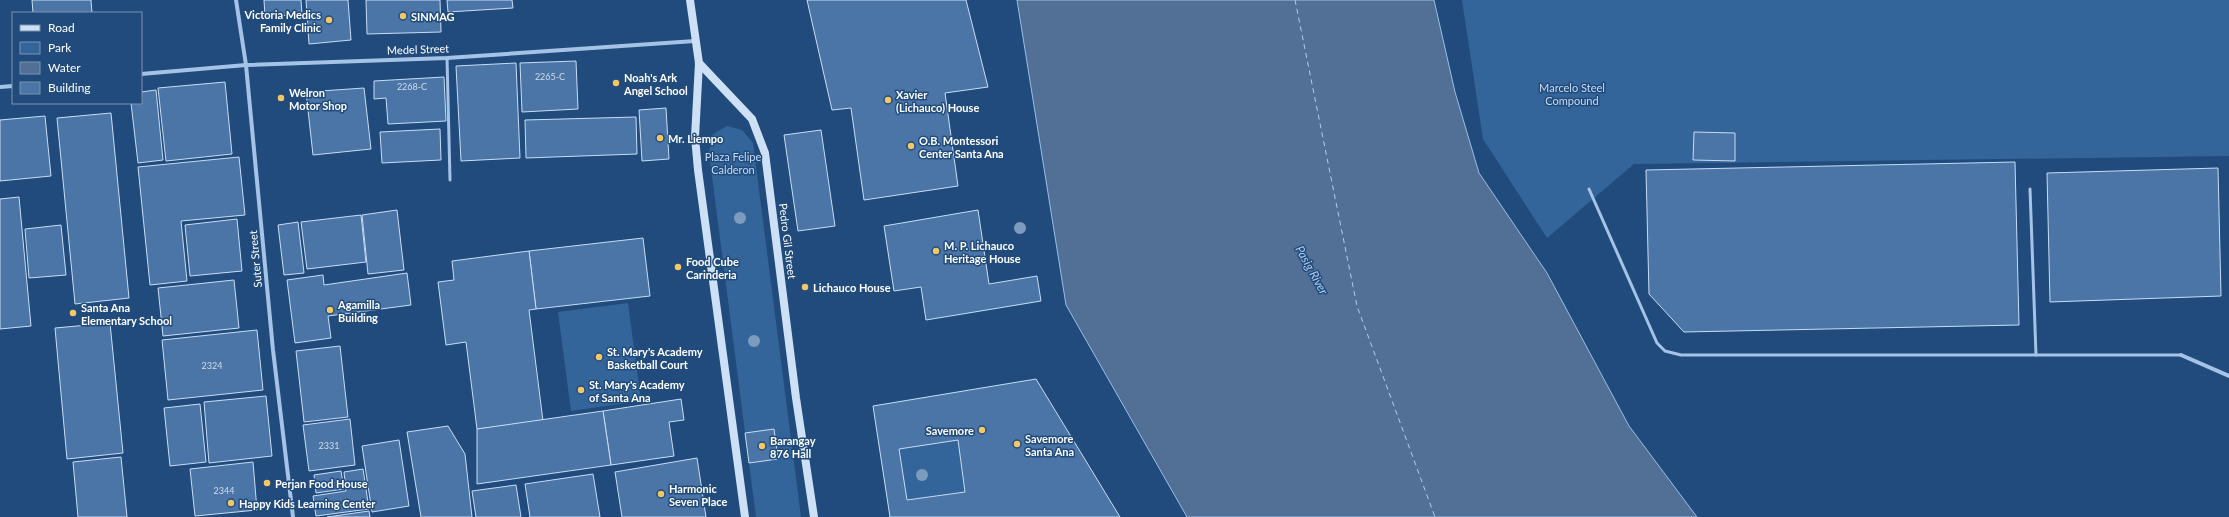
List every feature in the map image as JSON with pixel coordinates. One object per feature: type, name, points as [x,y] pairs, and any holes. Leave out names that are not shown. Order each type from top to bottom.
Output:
[{"type":"main road","points":[[690,0],[699,63],[695,137],[698,170],[745,517]]},
{"type":"main road","name":"Pedro Gil Street","points":[[699,63],[752,119],[765,153],[796,398],[814,517]]},
{"type":"street","name":"Suter Street","points":[[236,0],[246,65],[273,350],[293,517]]},
{"type":"street","name":"Medel Street","points":[[142,74],[246,65],[447,58],[695,41]]},
{"type":"street","points":[[0,87],[12,86]]},
{"type":"street","points":[[2181,355],[2229,376]]},
{"type":"lane","points":[[447,58],[450,180]]},
{"type":"lane","points":[[1589,189],[1657,343],[1665,351],[1680,355],[2181,355]]},
{"type":"lane","points":[[2030,189],[2036,356]]},
{"type":"green space","name":"Marcelo Steel Compound","points":[[1462,0],[2229,0],[2229,156],[1634,164],[1547,238],[1483,139]]},
{"type":"green space","name":"Plaza Felipe Calderon","points":[[727,126],[742,130],[753,143],[801,517],[756,517],[709,153],[712,135]]},
{"type":"green space","name":"St. Mary's Academy Basketball Court","points":[[628,303],[641,401],[571,411],[558,312]]},
{"type":"green space","points":[[958,440],[965,492],[907,500],[899,449]]},
{"type":"water","name":"Pasig River","points":[[1017,0],[1434,0],[1455,92],[1479,173],[1547,273],[1629,426],[1697,517],[1187,517],[1066,305]]},
{"type":"building","points":[[32,0],[91,0],[92,12],[33,12]]},
{"type":"building","points":[[264,0],[301,0],[302,14],[265,17]]},
{"type":"building","name":"Victoria Medics Family Clinic","points":[[306,0],[348,0],[351,40],[309,44]]},
{"type":"building","name":"SINMAG","points":[[366,0],[440,0],[441,32],[367,34]]},
{"type":"building","points":[[447,0],[512,0],[513,8],[448,12]]},
{"type":"building","name":"Xavier (Lichauco) House","points":[[807,0],[966,0],[988,87],[945,93],[958,186],[864,200],[851,108],[832,110]]},
{"type":"building","points":[[576,61],[578,109],[522,112],[520,63]]},
{"type":"building","points":[[516,63],[520,158],[461,161],[456,66]]},
{"type":"building","points":[[444,77],[446,121],[388,124],[386,98],[374,99],[374,81]]},
{"type":"building","points":[[225,82],[232,154],[166,161],[158,88]]},
{"type":"building","points":[[364,88],[371,149],[313,155],[306,92]]},
{"type":"building","points":[[156,90],[163,160],[138,163],[131,104],[142,104],[142,92]]},
{"type":"building","points":[[666,108],[669,159],[642,161],[639,110]]},
{"type":"building","points":[[111,113],[129,298],[75,304],[57,118]]},
{"type":"building","points":[[45,116],[51,176],[0,181],[0,120]]},
{"type":"building","points":[[636,117],[637,154],[526,158],[525,120]]},
{"type":"building","points":[[440,129],[441,160],[382,163],[380,132]]},
{"type":"building","points":[[821,130],[835,226],[798,231],[784,135]]},
{"type":"building","points":[[1694,132],[1735,133],[1735,161],[1693,160]]},
{"type":"building","points":[[239,157],[245,215],[181,221],[187,281],[150,285],[138,167]]},
{"type":"building","points":[[2015,162],[2019,325],[1684,332],[1649,294],[1646,170]]},
{"type":"building","points":[[2218,168],[2221,296],[2050,302],[2047,173]]},
{"type":"building","points":[[19,197],[31,326],[0,329],[0,199]]},
{"type":"building","points":[[397,210],[404,270],[368,274],[362,215]]},
{"type":"building","name":"M. P. Lichauco Heritage House","points":[[978,210],[989,284],[1037,276],[1041,301],[926,320],[921,287],[894,291],[884,226]]},
{"type":"building","points":[[361,215],[366,262],[307,269],[301,222]]},
{"type":"building","points":[[237,219],[242,271],[190,276],[185,225]]},
{"type":"building","points":[[298,222],[304,273],[284,275],[278,225]]},
{"type":"building","points":[[61,225],[66,275],[29,278],[25,229]]},
{"type":"building","points":[[643,238],[650,296],[536,309],[529,251]]},
{"type":"building","points":[[529,251],[536,309],[529,310],[543,421],[477,429],[466,342],[446,345],[438,282],[454,280],[452,261]]},
{"type":"building","name":"Agamilla Building","points":[[407,273],[411,305],[328,316],[331,338],[295,343],[287,280],[323,275],[324,285]]},
{"type":"building","points":[[234,280],[239,328],[163,336],[158,288]]},
{"type":"building","points":[[110,323],[123,453],[67,459],[55,328]]},
{"type":"building","points":[[257,330],[263,390],[168,400],[162,340]]},
{"type":"building","points":[[340,346],[348,417],[304,422],[296,351]]},
{"type":"building","name":"Savemore Santa Ana","points":[[1036,379],[1120,517],[890,517],[873,406]],"holes":[[[958,440],[965,492],[907,500],[899,449]]]},
{"type":"building","points":[[266,396],[272,456],[209,463],[204,402]]},
{"type":"building","points":[[681,399],[684,420],[669,422],[674,456],[611,465],[603,411]]},
{"type":"building","points":[[200,404],[206,462],[170,466],[164,408]]},
{"type":"building","points":[[603,411],[611,465],[477,484],[477,429]]},
{"type":"building","points":[[350,419],[355,465],[309,471],[303,425]]},
{"type":"building","points":[[448,426],[465,454],[472,517],[421,517],[407,432]]},
{"type":"building","name":"Barangay 876 Hall","points":[[774,429],[778,459],[749,463],[745,433]]},
{"type":"building","points":[[399,440],[409,506],[372,512],[362,446]]},
{"type":"building","points":[[121,457],[127,517],[78,517],[73,462]]},
{"type":"building","name":"Harmonic Seven Place","points":[[697,458],[706,517],[622,517],[615,472]]},
{"type":"building","points":[[253,462],[257,510],[195,516],[190,469]]},
{"type":"building","points":[[363,469],[369,509],[316,516],[313,496],[346,491],[344,472]]},
{"type":"building","points":[[341,471],[344,489],[316,493],[314,475]]},
{"type":"building","points":[[593,474],[600,517],[530,517],[525,484]]},
{"type":"building","points":[[516,485],[521,517],[476,517],[472,491]]},
{"type":"building","points":[[369,511],[370,517],[327,517]]},
{"type":"ferry route","points":[[1295,0],[1357,306],[1435,517]]},
{"type":"place","name":"SINMAG","points":[[403,16]]},
{"type":"place","name":"Victoria Medics Family Clinic","points":[[329,20]]},
{"type":"place","name":"Noah's Ark Angel School","points":[[616,83]]},
{"type":"place","name":"Welron Motor Shop","points":[[281,98]]},
{"type":"place","name":"Xavier (Lichauco) House","points":[[888,100]]},
{"type":"place","name":"Mr. Liempo","points":[[660,138]]},
{"type":"place","name":"O.B. Montessori Center Santa Ana","points":[[911,146]]},
{"type":"place","name":"M. P. Lichauco Heritage House","points":[[936,251]]},
{"type":"place","name":"Food Cube Carinderia","points":[[678,267]]},
{"type":"place","name":"Lichauco House","points":[[805,287]]},
{"type":"place","name":"Agamilla Building","points":[[330,310]]},
{"type":"place","name":"Santa Ana Elementary School","points":[[73,313]]},
{"type":"place","name":"St. Mary's Academy Basketball Court","points":[[599,357]]},
{"type":"place","name":"St. Mary's Academy of Santa Ana","points":[[581,390]]},
{"type":"place","name":"Savemore","points":[[982,430]]},
{"type":"place","name":"Savemore Santa Ana","points":[[1017,444]]},
{"type":"place","name":"Barangay 876 Hall","points":[[762,446]]},
{"type":"place","name":"Perjan Food House","points":[[267,483]]},
{"type":"place","name":"Harmonic Seven Place","points":[[661,494]]},
{"type":"place","name":"Happy Kids Learning Center","points":[[231,503]]}]
